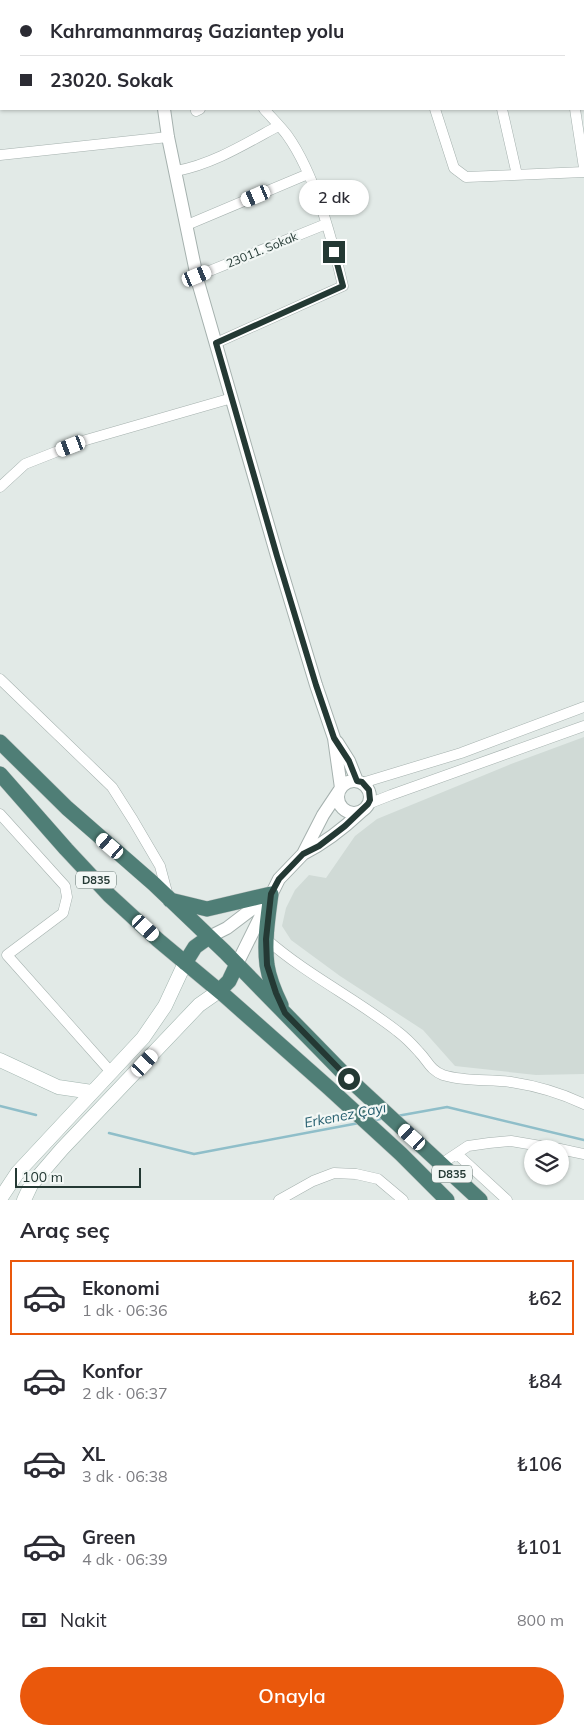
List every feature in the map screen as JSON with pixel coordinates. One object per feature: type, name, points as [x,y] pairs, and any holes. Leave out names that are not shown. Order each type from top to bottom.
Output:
[{"type":"highway","name":"D835","points":[[0,742],[67,808],[154,884],[225,952],[349,1079],[480,1200]]},
{"type":"highway","name":"D835","points":[[0,774],[66,849],[109,894],[328,1088],[400,1154],[442,1197]]},
{"type":"highway","points":[[169,899],[207,909],[271,894],[266,939],[267,965],[285,1013]]},
{"type":"highway","points":[[185,963],[195,947],[209,937]]},
{"type":"highway","points":[[220,991],[229,981],[237,964]]},
{"type":"main road","points":[[0,1198],[18,1172],[149,1030],[165,1006],[185,963]]},
{"type":"main road","points":[[24,1200],[31,1185],[62,1149],[199,1005],[220,991]]},
{"type":"main road","points":[[0,1060],[58,1087],[92,1092]]},
{"type":"street","points":[[164,110],[197,276],[283,576],[334,738],[340,790],[338,797],[342,807],[351,812],[365,808],[391,795],[584,726]]},
{"type":"street","points":[[216,343],[343,286],[326,224],[308,174],[286,134],[265,110]]},
{"type":"street","points":[[435,110],[454,168],[466,177],[584,172]]},
{"type":"street","points":[[502,110],[517,175]]},
{"type":"street","points":[[575,110],[584,168]]},
{"type":"street","points":[[176,171],[220,157],[278,126]]},
{"type":"street","points":[[0,155],[168,137]]},
{"type":"street","points":[[186,225],[308,174]]},
{"type":"street","name":"23011. Sokak","points":[[197,276],[326,224]]},
{"type":"street","points":[[0,487],[25,464],[86,440],[232,398]]},
{"type":"street","points":[[0,679],[112,787],[160,866],[169,899]]},
{"type":"street","points":[[237,964],[279,879],[303,854],[323,816],[340,790],[348,782],[359,782],[461,753],[584,707]]},
{"type":"street","points":[[303,854],[319,846],[345,826],[365,808],[370,800],[369,790],[359,782],[349,761],[334,738]]},
{"type":"street","points":[[0,814],[64,886],[67,897],[63,913],[4,957],[111,1072]]},
{"type":"street","points":[[209,937],[227,928],[271,894]]},
{"type":"street","points":[[266,939],[308,972],[378,1016],[405,1038],[421,1054],[429,1066],[437,1072],[464,1079],[510,1082],[544,1088],[584,1104]]},
{"type":"street","points":[[441,1164],[468,1146],[511,1141],[524,1143]]},
{"type":"street","points":[[569,1151],[584,1154]]},
{"type":"street","points":[[457,1154],[507,1200]]},
{"type":"street","points":[[278,1200],[313,1180],[334,1173],[356,1174],[378,1179],[403,1200]]},
{"type":"shaded area","points":[[584,737],[584,1074],[536,1075],[455,1066],[423,1030],[340,976],[291,940],[282,926],[286,908],[295,890],[309,875],[326,878],[355,836],[377,819],[511,764]]},
{"type":"waterway","name":"Erkenez Çayı","points":[[0,1106],[36,1115]]},
{"type":"waterway","name":"Erkenez Çayı","points":[[397,1116],[447,1107],[584,1140]]},
{"type":"waterway","name":"Erkenez Çayı","points":[[372,1121],[384,1118]]},
{"type":"waterway","name":"Erkenez Çayı","points":[[109,1133],[194,1154],[359,1123]]},
{"type":"route","points":[[334,252],[343,286],[216,343],[277,556],[334,738],[349,761],[357,781],[362,782],[366,786],[370,795],[366,808],[319,846],[303,854],[279,879],[271,894],[266,939],[267,965],[285,1013],[349,1079]]}]
